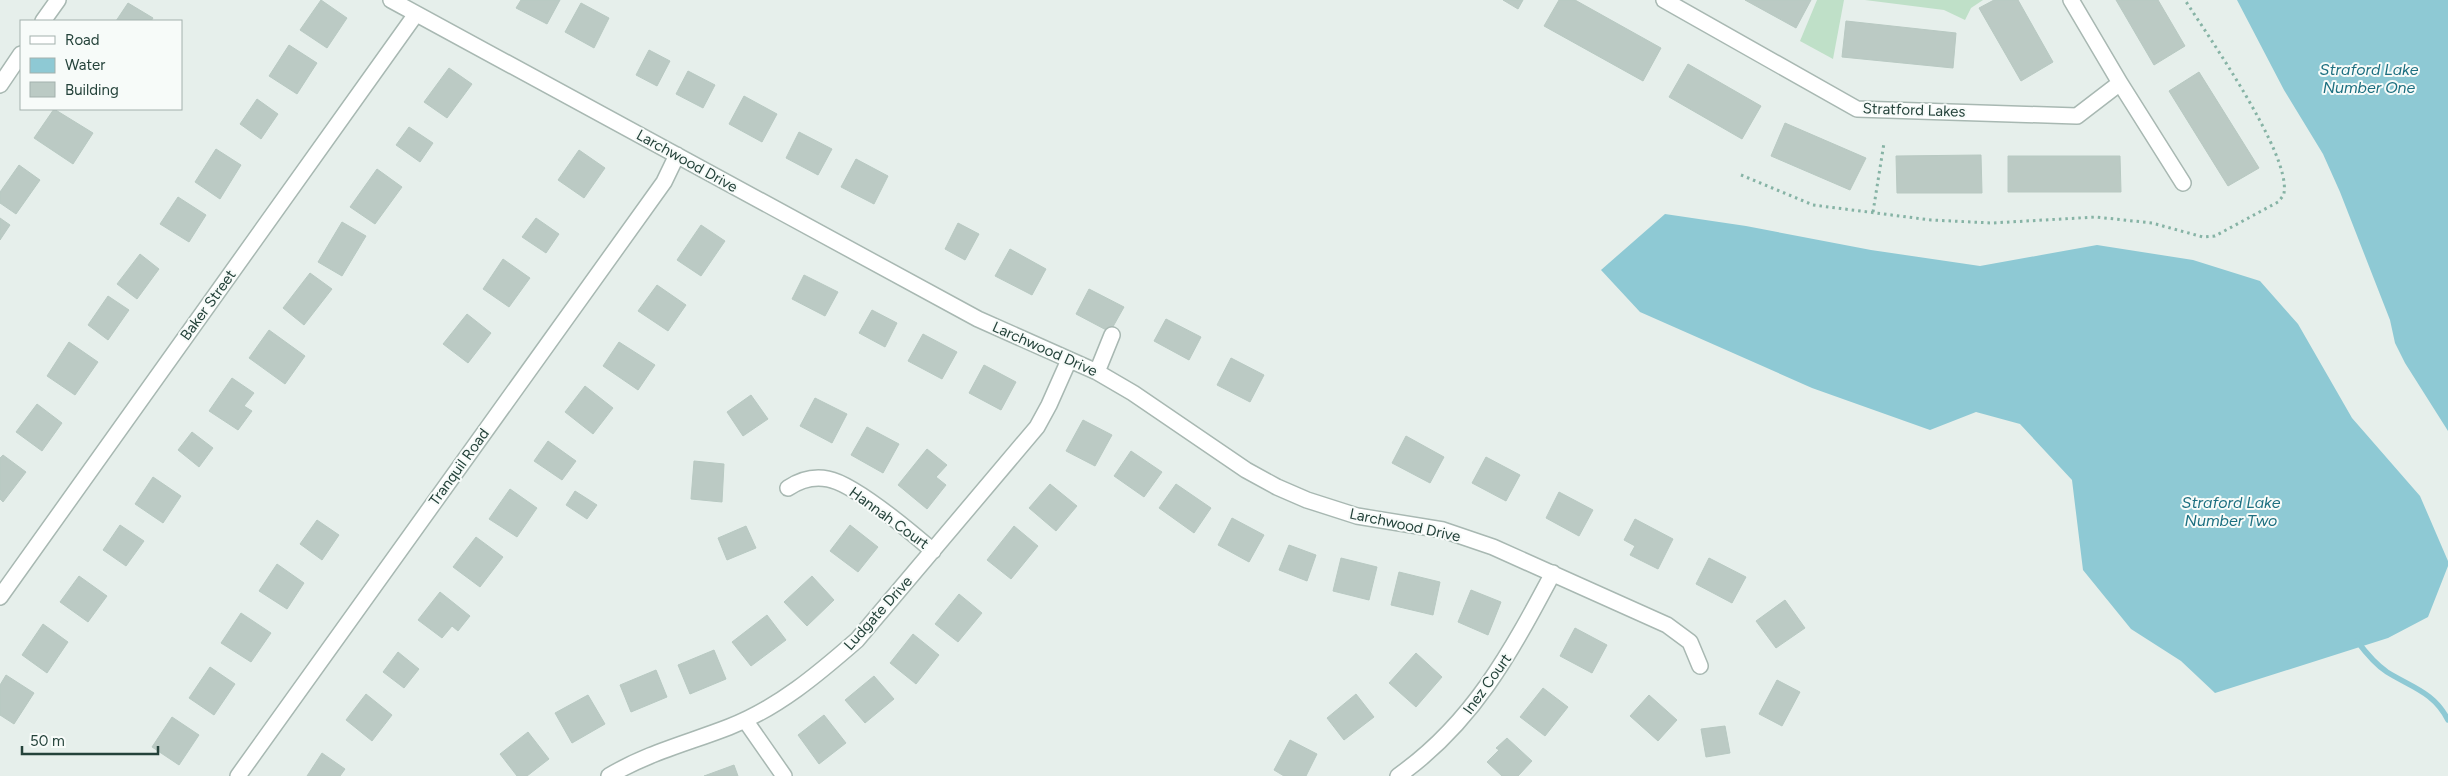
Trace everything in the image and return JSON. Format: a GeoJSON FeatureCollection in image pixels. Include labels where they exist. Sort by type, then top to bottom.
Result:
{"type":"FeatureCollection","features":[{"type":"Feature","properties":{"kind":"street"},"geometry":{"type":"LineString","coordinates":[[44,20],[58,0]]}},
{"type":"Feature","properties":{"kind":"street","name":"Larchwood Drive"},"geometry":{"type":"LineString","coordinates":[[391,0],[978,319],[1097,372],[1133,393],[1246,470],[1307,500],[1356,516],[1443,530],[1493,547],[1666,625],[1690,642],[1700,666]]}},
{"type":"Feature","properties":{"kind":"street","name":"Stratford Lakes"},"geometry":{"type":"LineString","coordinates":[[1664,0],[1857,109],[2077,116],[2120,83]]}},
{"type":"Feature","properties":{"kind":"street"},"geometry":{"type":"LineString","coordinates":[[2072,0],[2120,83],[2183,183]]}},
{"type":"Feature","properties":{"kind":"street","name":"Baker Street"},"geometry":{"type":"LineString","coordinates":[[0,597],[416,14]]}},
{"type":"Feature","properties":{"kind":"street"},"geometry":{"type":"LineString","coordinates":[[0,85],[20,55]]}},
{"type":"Feature","properties":{"kind":"street","name":"Tranquil Road"},"geometry":{"type":"LineString","coordinates":[[238,776],[664,182],[677,155]]}},
{"type":"Feature","properties":{"kind":"street"},"geometry":{"type":"LineString","coordinates":[[1097,372],[1112,335]]}},
{"type":"Feature","properties":{"kind":"street","name":"Ludgate Drive"},"geometry":{"type":"LineString","coordinates":[[609,776],[652,753],[745,720],[787,696],[823,670],[857,640],[1037,427],[1050,405],[1069,360]]}},
{"type":"Feature","properties":{"kind":"street","name":"Hannah Court"},"geometry":{"type":"LineString","coordinates":[[788,488],[798,482],[813,478],[830,479],[879,508],[933,551]]}},
{"type":"Feature","properties":{"kind":"street","name":"Inez Court"},"geometry":{"type":"LineString","coordinates":[[1398,776],[1463,718],[1494,679],[1553,573]]}},
{"type":"Feature","properties":{"kind":"street"},"geometry":{"type":"LineString","coordinates":[[745,720],[784,776]]}},
{"type":"Feature","properties":{"kind":"path"},"geometry":{"type":"LineString","coordinates":[[1741,175],[1813,205],[1931,220],[1992,223],[2096,217],[2152,223],[2203,237],[2215,236],[2278,202],[2284,193],[2283,175],[2274,149],[2260,121],[2185,0]]}},
{"type":"Feature","properties":{"kind":"path"},"geometry":{"type":"LineString","coordinates":[[1873,212],[1884,143]]}},
{"type":"Feature","properties":{"kind":"green space"},"geometry":{"type":"Polygon","coordinates":[[[1817,0],[1844,0],[1833,59],[1800,41],[1817,0]]]}},
{"type":"Feature","properties":{"kind":"green space"},"geometry":{"type":"Polygon","coordinates":[[[1865,0],[1983,0],[1971,8],[1965,20],[1944,10],[1865,0]]]}},
{"type":"Feature","properties":{"kind":"water","name":"Straford Lake Number One"},"geometry":{"type":"Polygon","coordinates":[[[2237,0],[2448,0],[2448,431],[2405,363],[2395,343],[2390,320],[2340,192],[2323,154],[2284,90],[2237,0]]]}},
{"type":"Feature","properties":{"kind":"water","name":"Straford Lake Number Two"},"geometry":{"type":"Polygon","coordinates":[[[1665,214],[1746,226],[1871,250],[1980,266],[2097,245],[2193,260],[2260,281],[2298,324],[2352,418],[2420,496],[2448,561],[2448,566],[2428,617],[2388,638],[2215,693],[2181,661],[2131,629],[2083,570],[2072,480],[2020,424],[1976,412],[1930,430],[1812,388],[1640,312],[1601,270],[1665,214]]]}},
{"type":"Feature","properties":{"kind":"building"},"geometry":{"type":"Polygon","coordinates":[[[321,0],[347,18],[327,48],[300,30],[321,0]]]}},
{"type":"Feature","properties":{"kind":"building"},"geometry":{"type":"Polygon","coordinates":[[[521,0],[560,0],[547,24],[516,8],[521,0]]]}},
{"type":"Feature","properties":{"kind":"building"},"geometry":{"type":"Polygon","coordinates":[[[1503,0],[1523,0],[1518,9],[1503,0]]]}},
{"type":"Feature","properties":{"kind":"building"},"geometry":{"type":"Polygon","coordinates":[[[1559,0],[1575,0],[1661,48],[1643,81],[1544,26],[1559,0]]]}},
{"type":"Feature","properties":{"kind":"building"},"geometry":{"type":"Polygon","coordinates":[[[1745,0],[1811,0],[1796,28],[1745,0]]]}},
{"type":"Feature","properties":{"kind":"building"},"geometry":{"type":"Polygon","coordinates":[[[1994,0],[2018,0],[2053,62],[2021,81],[1979,8],[1994,0]]]}},
{"type":"Feature","properties":{"kind":"building"},"geometry":{"type":"Polygon","coordinates":[[[2116,0],[2158,0],[2185,46],[2154,65],[2116,0]]]}},
{"type":"Feature","properties":{"kind":"building"},"geometry":{"type":"Polygon","coordinates":[[[128,3],[153,18],[152,20],[117,20],[128,3]]]}},
{"type":"Feature","properties":{"kind":"building"},"geometry":{"type":"Polygon","coordinates":[[[581,3],[609,18],[594,48],[565,32],[581,3]]]}},
{"type":"Feature","properties":{"kind":"building"},"geometry":{"type":"Polygon","coordinates":[[[1846,21],[1956,33],[1953,68],[1842,57],[1846,21]]]}},
{"type":"Feature","properties":{"kind":"building"},"geometry":{"type":"Polygon","coordinates":[[[289,45],[317,63],[297,94],[269,76],[289,45]]]}},
{"type":"Feature","properties":{"kind":"building"},"geometry":{"type":"Polygon","coordinates":[[[649,50],[670,61],[657,86],[636,75],[649,50]]]}},
{"type":"Feature","properties":{"kind":"building"},"geometry":{"type":"Polygon","coordinates":[[[1688,64],[1761,106],[1742,139],[1669,97],[1688,64]]]}},
{"type":"Feature","properties":{"kind":"building"},"geometry":{"type":"Polygon","coordinates":[[[449,68],[472,84],[447,118],[424,102],[449,68]]]}},
{"type":"Feature","properties":{"kind":"building"},"geometry":{"type":"Polygon","coordinates":[[[688,71],[715,85],[703,108],[676,94],[688,71]]]}},
{"type":"Feature","properties":{"kind":"building"},"geometry":{"type":"Polygon","coordinates":[[[2199,72],[2259,168],[2228,186],[2169,91],[2199,72]]]}},
{"type":"Feature","properties":{"kind":"building"},"geometry":{"type":"Polygon","coordinates":[[[744,96],[777,114],[762,142],[729,124],[744,96]]]}},
{"type":"Feature","properties":{"kind":"building"},"geometry":{"type":"Polygon","coordinates":[[[257,99],[278,114],[261,139],[240,124],[257,99]]]}},
{"type":"Feature","properties":{"kind":"building"},"geometry":{"type":"Polygon","coordinates":[[[53,110],[93,133],[73,164],[34,138],[53,110]]]}},
{"type":"Feature","properties":{"kind":"building"},"geometry":{"type":"Polygon","coordinates":[[[1785,123],[1866,158],[1850,190],[1771,156],[1785,123]]]}},
{"type":"Feature","properties":{"kind":"building"},"geometry":{"type":"Polygon","coordinates":[[[409,127],[433,143],[420,162],[396,145],[409,127]]]}},
{"type":"Feature","properties":{"kind":"building"},"geometry":{"type":"Polygon","coordinates":[[[799,132],[832,149],[818,175],[786,158],[799,132]]]}},
{"type":"Feature","properties":{"kind":"building"},"geometry":{"type":"Polygon","coordinates":[[[216,149],[241,165],[220,199],[195,182],[216,149]]]}},
{"type":"Feature","properties":{"kind":"building"},"geometry":{"type":"Polygon","coordinates":[[[579,150],[605,168],[584,198],[558,180],[579,150]]]}},
{"type":"Feature","properties":{"kind":"building"},"geometry":{"type":"Polygon","coordinates":[[[1981,155],[1982,193],[1897,193],[1896,156],[1981,155]]]}},
{"type":"Feature","properties":{"kind":"building"},"geometry":{"type":"Polygon","coordinates":[[[2008,156],[2120,156],[2121,192],[2008,192],[2008,156]]]}},
{"type":"Feature","properties":{"kind":"building"},"geometry":{"type":"Polygon","coordinates":[[[856,159],[888,176],[874,204],[841,187],[856,159]]]}},
{"type":"Feature","properties":{"kind":"building"},"geometry":{"type":"Polygon","coordinates":[[[19,165],[40,180],[16,214],[0,203],[0,192],[19,165]]]}},
{"type":"Feature","properties":{"kind":"building"},"geometry":{"type":"Polygon","coordinates":[[[377,169],[402,187],[375,224],[350,207],[377,169]]]}},
{"type":"Feature","properties":{"kind":"building"},"geometry":{"type":"Polygon","coordinates":[[[178,197],[206,215],[189,242],[160,224],[178,197]]]}},
{"type":"Feature","properties":{"kind":"building"},"geometry":{"type":"Polygon","coordinates":[[[0,218],[10,225],[0,240],[0,218]]]}},
{"type":"Feature","properties":{"kind":"building"},"geometry":{"type":"Polygon","coordinates":[[[536,218],[559,234],[546,253],[522,237],[536,218]]]}},
{"type":"Feature","properties":{"kind":"building"},"geometry":{"type":"Polygon","coordinates":[[[342,222],[366,236],[342,276],[318,262],[342,222]]]}},
{"type":"Feature","properties":{"kind":"building"},"geometry":{"type":"Polygon","coordinates":[[[958,223],[979,234],[965,260],[945,249],[958,223]]]}},
{"type":"Feature","properties":{"kind":"building"},"geometry":{"type":"Polygon","coordinates":[[[701,225],[725,241],[701,276],[677,260],[701,225]]]}},
{"type":"Feature","properties":{"kind":"building"},"geometry":{"type":"Polygon","coordinates":[[[1010,249],[1046,269],[1032,295],[995,276],[1010,249]]]}},
{"type":"Feature","properties":{"kind":"building"},"geometry":{"type":"Polygon","coordinates":[[[140,254],[159,269],[137,299],[117,284],[140,254]]]}},
{"type":"Feature","properties":{"kind":"building"},"geometry":{"type":"Polygon","coordinates":[[[503,259],[530,278],[509,307],[483,289],[503,259]]]}},
{"type":"Feature","properties":{"kind":"building"},"geometry":{"type":"Polygon","coordinates":[[[310,273],[332,289],[304,325],[283,308],[310,273]]]}},
{"type":"Feature","properties":{"kind":"building"},"geometry":{"type":"Polygon","coordinates":[[[804,275],[838,292],[825,316],[792,299],[804,275]]]}},
{"type":"Feature","properties":{"kind":"building"},"geometry":{"type":"Polygon","coordinates":[[[657,285],[686,305],[668,331],[638,311],[657,285]]]}},
{"type":"Feature","properties":{"kind":"building"},"geometry":{"type":"Polygon","coordinates":[[[1089,289],[1124,307],[1110,332],[1076,314],[1089,289]]]}},
{"type":"Feature","properties":{"kind":"building"},"geometry":{"type":"Polygon","coordinates":[[[108,296],[129,310],[108,340],[88,325],[108,296]]]}},
{"type":"Feature","properties":{"kind":"building"},"geometry":{"type":"Polygon","coordinates":[[[872,310],[897,323],[885,347],[859,333],[872,310]]]}},
{"type":"Feature","properties":{"kind":"building"},"geometry":{"type":"Polygon","coordinates":[[[467,314],[491,333],[468,363],[443,344],[467,314]]]}},
{"type":"Feature","properties":{"kind":"building"},"geometry":{"type":"Polygon","coordinates":[[[1166,319],[1201,337],[1189,360],[1154,341],[1166,319]]]}},
{"type":"Feature","properties":{"kind":"building"},"geometry":{"type":"Polygon","coordinates":[[[269,330],[305,356],[285,384],[249,358],[269,330]]]}},
{"type":"Feature","properties":{"kind":"building"},"geometry":{"type":"Polygon","coordinates":[[[923,334],[957,352],[942,379],[908,361],[923,334]]]}},
{"type":"Feature","properties":{"kind":"building"},"geometry":{"type":"Polygon","coordinates":[[[69,342],[98,362],[75,395],[47,376],[69,342]]]}},
{"type":"Feature","properties":{"kind":"building"},"geometry":{"type":"Polygon","coordinates":[[[619,342],[655,365],[638,390],[603,366],[619,342]]]}},
{"type":"Feature","properties":{"kind":"building"},"geometry":{"type":"Polygon","coordinates":[[[1231,358],[1264,375],[1250,402],[1217,385],[1231,358]]]}},
{"type":"Feature","properties":{"kind":"building"},"geometry":{"type":"Polygon","coordinates":[[[984,365],[1016,382],[1001,410],[969,393],[984,365]]]}},
{"type":"Feature","properties":{"kind":"building"},"geometry":{"type":"Polygon","coordinates":[[[232,378],[254,393],[244,406],[252,411],[238,430],[209,411],[232,378]]]}},
{"type":"Feature","properties":{"kind":"building"},"geometry":{"type":"Polygon","coordinates":[[[585,386],[613,408],[593,434],[565,412],[585,386]]]}},
{"type":"Feature","properties":{"kind":"building"},"geometry":{"type":"Polygon","coordinates":[[[751,395],[768,419],[743,436],[727,412],[751,395]]]}},
{"type":"Feature","properties":{"kind":"building"},"geometry":{"type":"Polygon","coordinates":[[[815,398],[847,414],[832,443],[800,426],[815,398]]]}},
{"type":"Feature","properties":{"kind":"building"},"geometry":{"type":"Polygon","coordinates":[[[37,404],[62,423],[42,451],[16,432],[37,404]]]}},
{"type":"Feature","properties":{"kind":"building"},"geometry":{"type":"Polygon","coordinates":[[[1083,420],[1112,435],[1095,466],[1066,451],[1083,420]]]}},
{"type":"Feature","properties":{"kind":"building"},"geometry":{"type":"Polygon","coordinates":[[[867,427],[899,444],[883,473],[851,455],[867,427]]]}},
{"type":"Feature","properties":{"kind":"building"},"geometry":{"type":"Polygon","coordinates":[[[192,432],[213,448],[199,467],[178,450],[192,432]]]}},
{"type":"Feature","properties":{"kind":"building"},"geometry":{"type":"Polygon","coordinates":[[[1406,436],[1444,457],[1430,483],[1392,463],[1406,436]]]}},
{"type":"Feature","properties":{"kind":"building"},"geometry":{"type":"Polygon","coordinates":[[[548,441],[576,461],[562,480],[534,461],[548,441]]]}},
{"type":"Feature","properties":{"kind":"building"},"geometry":{"type":"Polygon","coordinates":[[[927,449],[947,465],[936,477],[946,485],[927,509],[898,485],[927,449]]]}},
{"type":"Feature","properties":{"kind":"building"},"geometry":{"type":"Polygon","coordinates":[[[1131,451],[1162,472],[1144,497],[1114,476],[1131,451]]]}},
{"type":"Feature","properties":{"kind":"building"},"geometry":{"type":"Polygon","coordinates":[[[3,455],[26,472],[3,502],[0,499],[0,458],[3,455]]]}},
{"type":"Feature","properties":{"kind":"building"},"geometry":{"type":"Polygon","coordinates":[[[1486,457],[1520,475],[1506,501],[1472,483],[1486,457]]]}},
{"type":"Feature","properties":{"kind":"building"},"geometry":{"type":"Polygon","coordinates":[[[694,461],[724,464],[722,502],[691,499],[694,461]]]}},
{"type":"Feature","properties":{"kind":"building"},"geometry":{"type":"Polygon","coordinates":[[[153,477],[181,496],[163,523],[135,504],[153,477]]]}},
{"type":"Feature","properties":{"kind":"building"},"geometry":{"type":"Polygon","coordinates":[[[1050,484],[1077,506],[1056,531],[1029,508],[1050,484]]]}},
{"type":"Feature","properties":{"kind":"building"},"geometry":{"type":"Polygon","coordinates":[[[1176,484],[1211,508],[1194,533],[1159,508],[1176,484]]]}},
{"type":"Feature","properties":{"kind":"building"},"geometry":{"type":"Polygon","coordinates":[[[510,489],[537,508],[517,537],[489,519],[510,489]]]}},
{"type":"Feature","properties":{"kind":"building"},"geometry":{"type":"Polygon","coordinates":[[[575,491],[597,505],[587,519],[566,505],[575,491]]]}},
{"type":"Feature","properties":{"kind":"building"},"geometry":{"type":"Polygon","coordinates":[[[1559,492],[1593,510],[1579,536],[1546,518],[1559,492]]]}},
{"type":"Feature","properties":{"kind":"building"},"geometry":{"type":"Polygon","coordinates":[[[1232,518],[1264,535],[1249,562],[1218,545],[1232,518]]]}},
{"type":"Feature","properties":{"kind":"building"},"geometry":{"type":"Polygon","coordinates":[[[1635,519],[1673,539],[1658,569],[1630,555],[1635,546],[1624,540],[1635,519]]]}},
{"type":"Feature","properties":{"kind":"building"},"geometry":{"type":"Polygon","coordinates":[[[317,520],[339,535],[322,560],[300,544],[317,520]]]}},
{"type":"Feature","properties":{"kind":"building"},"geometry":{"type":"Polygon","coordinates":[[[120,525],[144,541],[126,566],[103,550],[120,525]]]}},
{"type":"Feature","properties":{"kind":"building"},"geometry":{"type":"Polygon","coordinates":[[[850,525],[878,547],[858,572],[830,551],[850,525]]]}},
{"type":"Feature","properties":{"kind":"building"},"geometry":{"type":"Polygon","coordinates":[[[746,526],[756,548],[727,560],[718,538],[746,526]]]}},
{"type":"Feature","properties":{"kind":"building"},"geometry":{"type":"Polygon","coordinates":[[[1014,526],[1038,546],[1011,579],[987,560],[1014,526]]]}},
{"type":"Feature","properties":{"kind":"building"},"geometry":{"type":"Polygon","coordinates":[[[476,537],[503,557],[480,587],[453,567],[476,537]]]}},
{"type":"Feature","properties":{"kind":"building"},"geometry":{"type":"Polygon","coordinates":[[[1289,545],[1316,555],[1307,581],[1279,570],[1289,545]]]}},
{"type":"Feature","properties":{"kind":"building"},"geometry":{"type":"Polygon","coordinates":[[[1341,558],[1377,567],[1369,600],[1333,591],[1341,558]]]}},
{"type":"Feature","properties":{"kind":"building"},"geometry":{"type":"Polygon","coordinates":[[[1709,558],[1746,577],[1732,603],[1696,584],[1709,558]]]}},
{"type":"Feature","properties":{"kind":"building"},"geometry":{"type":"Polygon","coordinates":[[[277,564],[304,583],[287,609],[259,591],[277,564]]]}},
{"type":"Feature","properties":{"kind":"building"},"geometry":{"type":"Polygon","coordinates":[[[1399,572],[1440,582],[1433,615],[1391,605],[1399,572]]]}},
{"type":"Feature","properties":{"kind":"building"},"geometry":{"type":"Polygon","coordinates":[[[79,576],[107,596],[88,622],[60,602],[79,576]]]}},
{"type":"Feature","properties":{"kind":"building"},"geometry":{"type":"Polygon","coordinates":[[[812,576],[834,600],[807,626],[784,602],[812,576]]]}},
{"type":"Feature","properties":{"kind":"building"},"geometry":{"type":"Polygon","coordinates":[[[1471,590],[1501,602],[1488,635],[1458,622],[1471,590]]]}},
{"type":"Feature","properties":{"kind":"building"},"geometry":{"type":"Polygon","coordinates":[[[440,592],[470,616],[458,631],[452,626],[442,638],[418,620],[440,592]]]}},
{"type":"Feature","properties":{"kind":"building"},"geometry":{"type":"Polygon","coordinates":[[[959,594],[982,613],[958,642],[935,624],[959,594]]]}},
{"type":"Feature","properties":{"kind":"building"},"geometry":{"type":"Polygon","coordinates":[[[1785,600],[1805,628],[1776,648],[1756,621],[1785,600]]]}},
{"type":"Feature","properties":{"kind":"building"},"geometry":{"type":"Polygon","coordinates":[[[241,613],[271,633],[251,662],[221,643],[241,613]]]}},
{"type":"Feature","properties":{"kind":"building"},"geometry":{"type":"Polygon","coordinates":[[[767,615],[786,640],[751,666],[732,642],[767,615]]]}},
{"type":"Feature","properties":{"kind":"building"},"geometry":{"type":"Polygon","coordinates":[[[43,624],[68,642],[47,673],[22,655],[43,624]]]}},
{"type":"Feature","properties":{"kind":"building"},"geometry":{"type":"Polygon","coordinates":[[[1575,628],[1607,645],[1592,673],[1560,656],[1575,628]]]}},
{"type":"Feature","properties":{"kind":"building"},"geometry":{"type":"Polygon","coordinates":[[[913,634],[939,655],[916,684],[890,663],[913,634]]]}},
{"type":"Feature","properties":{"kind":"building"},"geometry":{"type":"Polygon","coordinates":[[[714,650],[726,679],[690,694],[678,665],[714,650]]]}},
{"type":"Feature","properties":{"kind":"building"},"geometry":{"type":"Polygon","coordinates":[[[398,652],[419,669],[404,688],[383,672],[398,652]]]}},
{"type":"Feature","properties":{"kind":"building"},"geometry":{"type":"Polygon","coordinates":[[[1416,653],[1442,677],[1416,707],[1389,683],[1416,653]]]}},
{"type":"Feature","properties":{"kind":"building"},"geometry":{"type":"Polygon","coordinates":[[[210,667],[235,684],[214,715],[189,698],[210,667]]]}},
{"type":"Feature","properties":{"kind":"building"},"geometry":{"type":"Polygon","coordinates":[[[656,670],[667,697],[631,712],[620,685],[656,670]]]}},
{"type":"Feature","properties":{"kind":"building"},"geometry":{"type":"Polygon","coordinates":[[[6,675],[34,693],[14,724],[0,715],[0,685],[6,675]]]}},
{"type":"Feature","properties":{"kind":"building"},"geometry":{"type":"Polygon","coordinates":[[[874,676],[894,699],[865,723],[845,700],[874,676]]]}},
{"type":"Feature","properties":{"kind":"building"},"geometry":{"type":"Polygon","coordinates":[[[1777,680],[1800,692],[1782,726],[1759,714],[1777,680]]]}},
{"type":"Feature","properties":{"kind":"building"},"geometry":{"type":"Polygon","coordinates":[[[1543,688],[1568,707],[1545,736],[1520,717],[1543,688]]]}},
{"type":"Feature","properties":{"kind":"building"},"geometry":{"type":"Polygon","coordinates":[[[366,694],[392,715],[372,741],[346,720],[366,694]]]}},
{"type":"Feature","properties":{"kind":"building"},"geometry":{"type":"Polygon","coordinates":[[[1356,694],[1374,717],[1344,740],[1327,718],[1356,694]]]}},
{"type":"Feature","properties":{"kind":"building"},"geometry":{"type":"Polygon","coordinates":[[[588,695],[605,724],[572,743],[555,713],[588,695]]]}},
{"type":"Feature","properties":{"kind":"building"},"geometry":{"type":"Polygon","coordinates":[[[1649,695],[1677,720],[1658,741],[1630,716],[1649,695]]]}},
{"type":"Feature","properties":{"kind":"building"},"geometry":{"type":"Polygon","coordinates":[[[824,715],[846,743],[819,764],[798,735],[824,715]]]}},
{"type":"Feature","properties":{"kind":"building"},"geometry":{"type":"Polygon","coordinates":[[[172,717],[199,735],[179,765],[152,747],[172,717]]]}},
{"type":"Feature","properties":{"kind":"building"},"geometry":{"type":"Polygon","coordinates":[[[1725,726],[1730,753],[1706,757],[1701,729],[1725,726]]]}},
{"type":"Feature","properties":{"kind":"building"},"geometry":{"type":"Polygon","coordinates":[[[528,732],[549,759],[527,776],[517,776],[500,754],[528,732]]]}},
{"type":"Feature","properties":{"kind":"building"},"geometry":{"type":"Polygon","coordinates":[[[1507,738],[1532,761],[1518,776],[1502,776],[1487,762],[1499,750],[1496,748],[1507,738]]]}},
{"type":"Feature","properties":{"kind":"building"},"geometry":{"type":"Polygon","coordinates":[[[1290,740],[1317,754],[1306,776],[1284,776],[1274,770],[1290,740]]]}},
{"type":"Feature","properties":{"kind":"building"},"geometry":{"type":"Polygon","coordinates":[[[322,753],[345,769],[340,776],[307,776],[322,753]]]}},
{"type":"Feature","properties":{"kind":"building"},"geometry":{"type":"Polygon","coordinates":[[[734,765],[738,776],[704,776],[734,765]]]}},
{"type":"Feature","properties":{"kind":"waterway"},"geometry":{"type":"LineString","coordinates":[[2357,641],[2383,669],[2429,696],[2448,720]]}}]}
